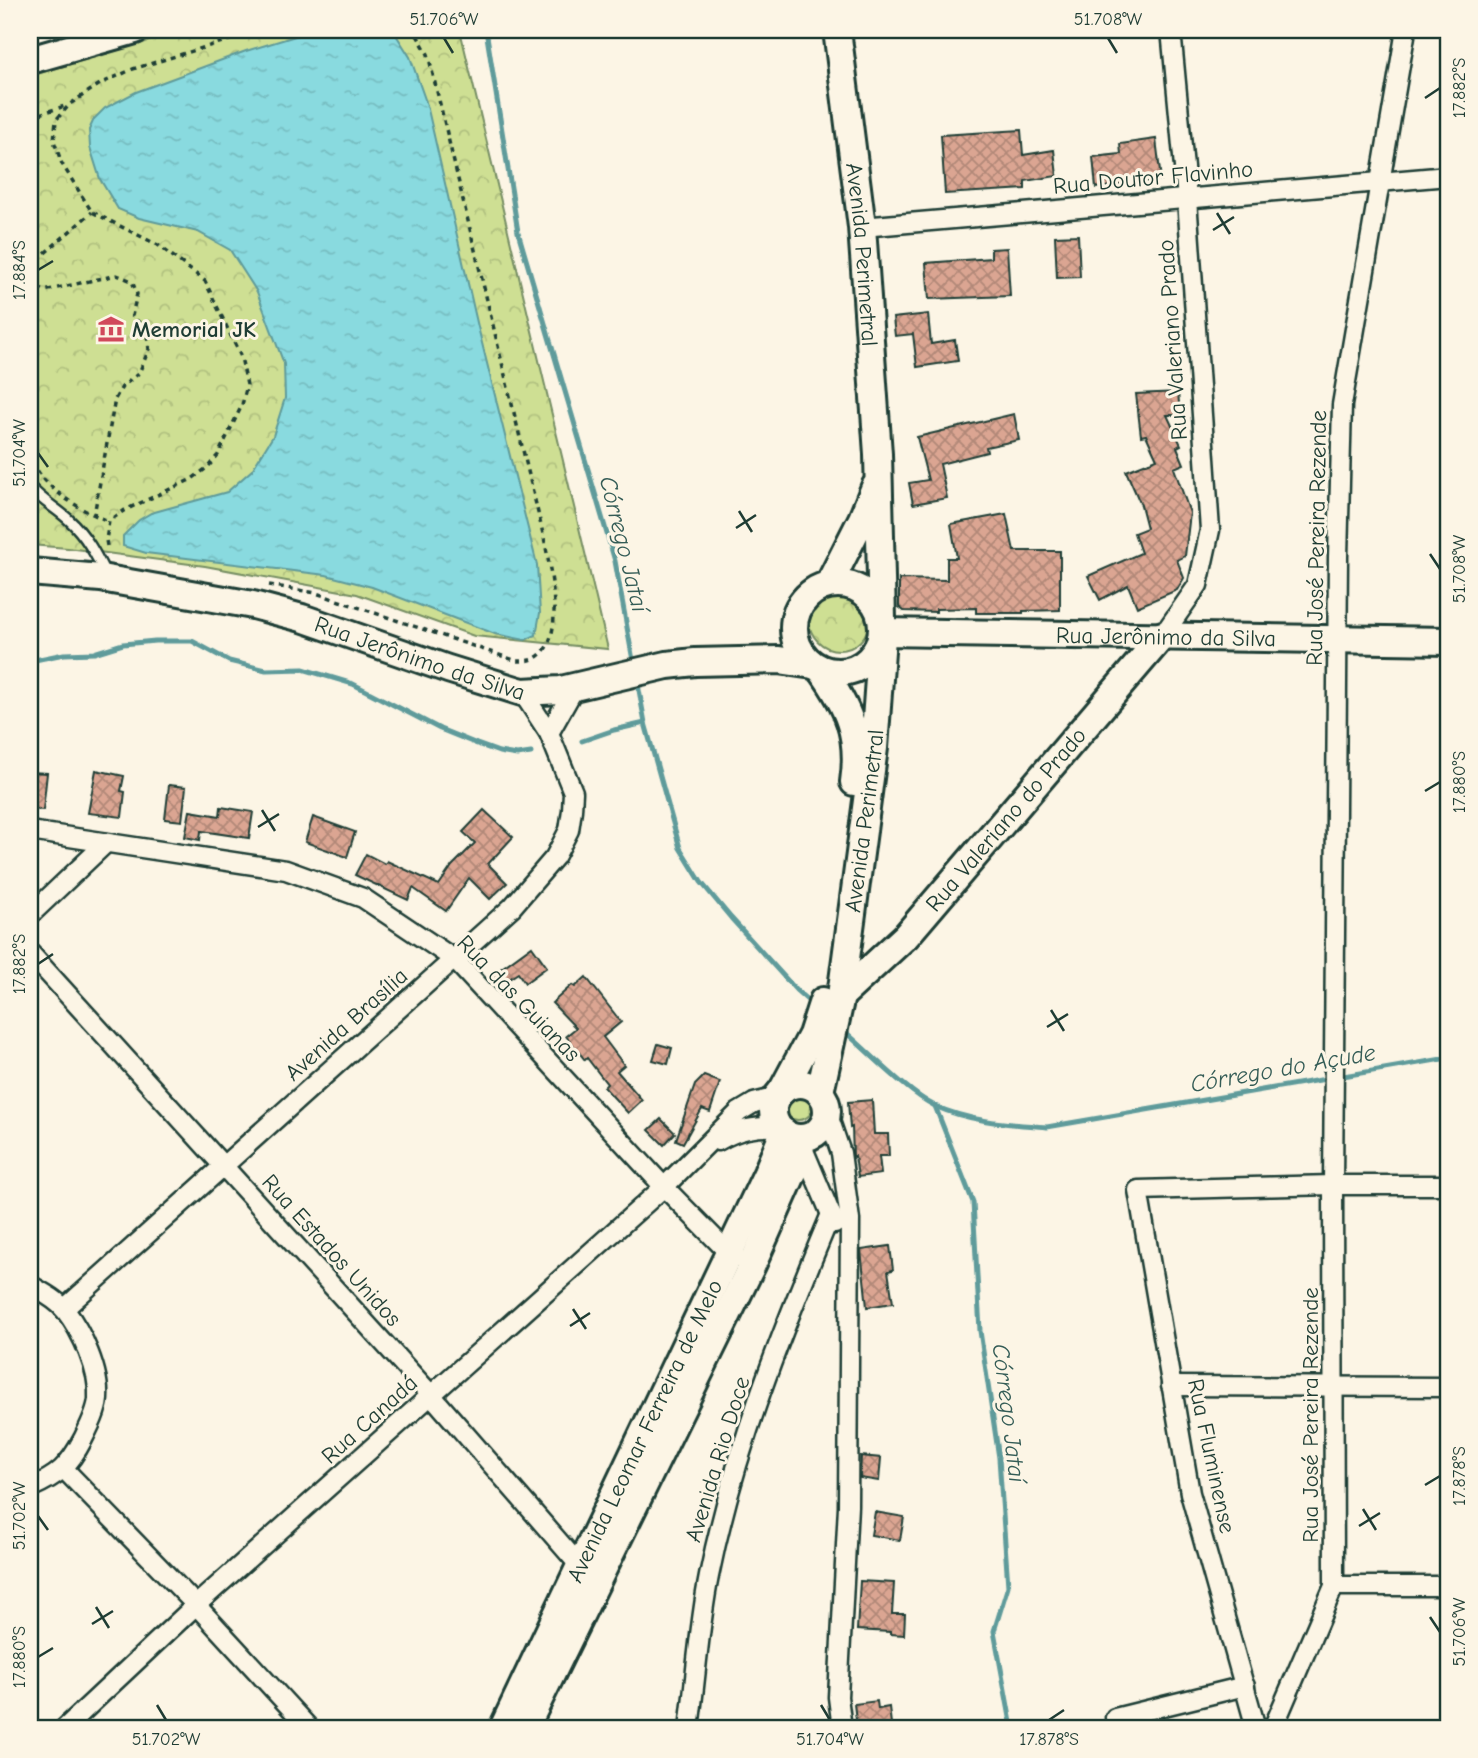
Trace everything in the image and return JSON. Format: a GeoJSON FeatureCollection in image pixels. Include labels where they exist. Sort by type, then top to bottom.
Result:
{"type":"FeatureCollection","features":[{"type":"Feature","properties":{"kind":"street"},"geometry":{"type":"LineString","coordinates":[[30,60],[135,30]]}},
{"type":"Feature","properties":{"kind":"street","name":"Avenida Perimetral"},"geometry":{"type":"LineString","coordinates":[[837,30],[862,227],[878,479],[882,629],[874,748],[847,888]]}},
{"type":"Feature","properties":{"kind":"street","name":"Rua Valeriano Prado"},"geometry":{"type":"LineString","coordinates":[[1163,635],[1198,585],[1210,530],[1187,199],[1171,30]]}},
{"type":"Feature","properties":{"kind":"street","name":"Rua José Pereira Rezende"},"geometry":{"type":"LineString","coordinates":[[1273,1728],[1334,1586],[1334,1090],[1338,557],[1342,405],[1406,30]]}},
{"type":"Feature","properties":{"kind":"street","name":"Rua Doutor Flavinho"},"geometry":{"type":"LineString","coordinates":[[862,227],[1448,176]]}},
{"type":"Feature","properties":{"kind":"street","name":"Avenida Perimetral"},"geometry":{"type":"LineString","coordinates":[[829,584],[862,519],[878,479]]}},
{"type":"Feature","properties":{"kind":"street","name":"Rua Jerônimo da Silva"},"geometry":{"type":"LineString","coordinates":[[30,572],[109,580],[253,605],[302,618],[448,670],[522,692],[575,687],[667,665],[736,659],[779,660],[817,667]]}},
{"type":"Feature","properties":{"kind":"street"},"geometry":{"type":"LineString","coordinates":[[829,584],[857,587],[868,595],[877,606],[882,629],[877,650],[868,661],[857,669],[843,673],[817,667],[803,657],[793,633],[798,607],[806,597],[829,584]]}},
{"type":"Feature","properties":{"kind":"street","name":"Rua Jerônimo da Silva"},"geometry":{"type":"LineString","coordinates":[[882,629],[1448,641]]}},
{"type":"Feature","properties":{"kind":"street","name":"Rua Valeriano do Prado"},"geometry":{"type":"LineString","coordinates":[[835,994],[906,936],[1163,635]]}},
{"type":"Feature","properties":{"kind":"street","name":"Avenida Perimetral"},"geometry":{"type":"LineString","coordinates":[[815,1055],[820,1014],[835,994],[856,770],[856,739],[850,717],[834,688],[817,667]]}},
{"type":"Feature","properties":{"kind":"street"},"geometry":{"type":"LineString","coordinates":[[550,733],[575,687]]}},
{"type":"Feature","properties":{"kind":"street","name":"Avenida Brasília"},"geometry":{"type":"LineString","coordinates":[[64,1309],[512,907],[555,857],[569,830],[573,792],[550,733],[522,692]]}},
{"type":"Feature","properties":{"kind":"street","name":"Rua das Guianas"},"geometry":{"type":"LineString","coordinates":[[30,831],[286,870],[363,898],[454,959],[664,1187],[728,1252],[752,1265]]}},
{"type":"Feature","properties":{"kind":"street"},"geometry":{"type":"LineString","coordinates":[[30,915],[106,843]]}},
{"type":"Feature","properties":{"kind":"street","name":"Rua Estados Unidos"},"geometry":{"type":"LineString","coordinates":[[30,953],[590,1570]]}},
{"type":"Feature","properties":{"kind":"street"},"geometry":{"type":"LineString","coordinates":[[815,1055],[779,1094],[773,1112],[805,1153],[850,1263]]}},
{"type":"Feature","properties":{"kind":"street"},"geometry":{"type":"LineString","coordinates":[[815,1055],[823,1102],[841,1153],[850,1220],[848,1506],[838,1697],[842,1728]]}},
{"type":"Feature","properties":{"kind":"street"},"geometry":{"type":"LineString","coordinates":[[779,1094],[797,1084],[813,1087],[823,1102],[822,1126],[809,1136],[791,1133]]}},
{"type":"Feature","properties":{"kind":"street","name":"Rua Canadá"},"geometry":{"type":"LineString","coordinates":[[65,1728],[196,1605],[664,1187],[739,1112],[779,1094]]}},
{"type":"Feature","properties":{"kind":"street","name":"Rua Canadá"},"geometry":{"type":"LineString","coordinates":[[706,1147],[741,1130],[758,1126],[791,1133]]}},
{"type":"Feature","properties":{"kind":"street","name":"Avenida Leomar Ferreira de Melo"},"geometry":{"type":"LineString","coordinates":[[526,1728],[590,1570],[728,1252],[767,1173],[791,1133]]}},
{"type":"Feature","properties":{"kind":"street","name":"Avenida Leomar Ferreira de Melo"},"geometry":{"type":"LineString","coordinates":[[502,1728],[590,1570],[752,1265],[795,1168],[791,1133]]}},
{"type":"Feature","properties":{"kind":"street"},"geometry":{"type":"LineString","coordinates":[[1334,1185],[1448,1185]]}},
{"type":"Feature","properties":{"kind":"street","name":"Rua Fluminense"},"geometry":{"type":"LineString","coordinates":[[1256,1728],[1191,1493],[1138,1190],[1334,1185]]}},
{"type":"Feature","properties":{"kind":"street","name":"Avenida Rio Doce"},"geometry":{"type":"LineString","coordinates":[[689,1728],[709,1578],[720,1529],[757,1402],[831,1214]]}},
{"type":"Feature","properties":{"kind":"street"},"geometry":{"type":"LineString","coordinates":[[30,1285],[64,1309],[90,1353],[97,1380],[98,1402],[89,1428],[64,1469],[53,1479],[30,1488]]}},
{"type":"Feature","properties":{"kind":"street"},"geometry":{"type":"LineString","coordinates":[[1171,1386],[1448,1387]]}},
{"type":"Feature","properties":{"kind":"street"},"geometry":{"type":"LineString","coordinates":[[64,1469],[196,1605],[309,1728]]}},
{"type":"Feature","properties":{"kind":"street"},"geometry":{"type":"LineString","coordinates":[[1334,1586],[1448,1586]]}},
{"type":"Feature","properties":{"kind":"street"},"geometry":{"type":"LineString","coordinates":[[1115,1718],[1245,1686]]}},
{"type":"Feature","properties":{"kind":"lane"},"geometry":{"type":"LineString","coordinates":[[30,487],[69,520],[90,544],[109,580]]}},
{"type":"Feature","properties":{"kind":"path"},"geometry":{"type":"LineString","coordinates":[[108,549],[106,540],[109,521],[125,510],[192,479],[208,467],[218,455],[242,405],[247,385],[240,357],[205,281],[158,244],[92,212],[62,163],[54,141],[56,120],[70,104],[100,84],[134,69],[262,30]]}},
{"type":"Feature","properties":{"kind":"path"},"geometry":{"type":"LineString","coordinates":[[264,584],[316,593],[517,661],[533,660],[548,648],[552,635],[554,606],[545,542],[428,54],[414,30]]}},
{"type":"Feature","properties":{"kind":"path"},"geometry":{"type":"LineString","coordinates":[[30,117],[70,104]]}},
{"type":"Feature","properties":{"kind":"path"},"geometry":{"type":"LineString","coordinates":[[92,212],[30,268],[35,285],[44,291],[117,275],[131,281],[137,294],[132,316],[146,329],[149,349],[139,373],[122,387],[115,399],[94,515]]}},
{"type":"Feature","properties":{"kind":"path"},"geometry":{"type":"LineString","coordinates":[[30,452],[39,473],[65,498],[109,521]]}},
{"type":"Feature","properties":{"kind":"green space"},"geometry":{"type":"Polygon","coordinates":[[[186,30],[460,30],[608,649],[474,636],[357,594],[205,566],[30,545],[30,76],[186,30]]]}},
{"type":"Feature","properties":{"kind":"green space"},"geometry":{"type":"Polygon","coordinates":[[[833,590],[845,590],[864,603],[869,620],[867,632],[856,645],[845,650],[833,650],[814,637],[809,626],[809,614],[822,595],[833,590]]]}},
{"type":"Feature","properties":{"kind":"green space"},"geometry":{"type":"Polygon","coordinates":[[[798,1088],[809,1093],[814,1104],[809,1115],[798,1120],[787,1115],[782,1104],[787,1093],[798,1088]]]}},
{"type":"Feature","properties":{"kind":"water"},"geometry":{"type":"Polygon","coordinates":[[[315,30],[393,30],[410,57],[427,105],[537,565],[540,613],[536,635],[525,640],[495,634],[372,587],[326,575],[146,553],[123,546],[123,536],[139,520],[151,513],[227,492],[252,470],[273,436],[285,398],[284,364],[257,292],[230,250],[198,232],[139,218],[118,209],[100,179],[90,147],[89,130],[94,119],[105,108],[136,92],[246,51],[315,30]]]}},
{"type":"Feature","properties":{"kind":"building"},"geometry":{"type":"Polygon","coordinates":[[[1021,130],[1023,155],[1054,150],[1057,176],[1025,181],[1025,189],[945,194],[941,135],[1021,130]]]}},
{"type":"Feature","properties":{"kind":"building"},"geometry":{"type":"Polygon","coordinates":[[[1156,139],[1161,180],[1096,188],[1093,157],[1121,154],[1120,144],[1156,139]]]}},
{"type":"Feature","properties":{"kind":"building"},"geometry":{"type":"Polygon","coordinates":[[[1078,235],[1080,277],[1057,278],[1055,236],[1078,235]]]}},
{"type":"Feature","properties":{"kind":"building"},"geometry":{"type":"Polygon","coordinates":[[[1007,248],[1010,296],[929,299],[926,263],[991,258],[991,249],[1007,248]]]}},
{"type":"Feature","properties":{"kind":"building"},"geometry":{"type":"Polygon","coordinates":[[[928,314],[931,344],[955,340],[958,361],[917,367],[913,334],[895,336],[893,318],[928,314]]]}},
{"type":"Feature","properties":{"kind":"building"},"geometry":{"type":"Polygon","coordinates":[[[1178,392],[1180,415],[1167,415],[1181,445],[1177,447],[1184,464],[1174,468],[1190,513],[1185,556],[1177,560],[1184,578],[1177,590],[1137,607],[1128,585],[1100,600],[1088,576],[1141,553],[1134,533],[1147,528],[1141,505],[1126,471],[1157,459],[1146,435],[1141,436],[1136,394],[1178,392]]]}},
{"type":"Feature","properties":{"kind":"building"},"geometry":{"type":"Polygon","coordinates":[[[1014,414],[1019,440],[986,447],[987,452],[940,464],[947,498],[913,504],[909,483],[928,480],[917,437],[1014,414]]]}},
{"type":"Feature","properties":{"kind":"building"},"geometry":{"type":"Polygon","coordinates":[[[1006,514],[1014,551],[1060,551],[1060,610],[976,613],[976,608],[936,609],[936,612],[904,611],[899,607],[899,579],[947,580],[947,558],[957,558],[951,524],[1006,514]]]}},
{"type":"Feature","properties":{"kind":"building"},"geometry":{"type":"Polygon","coordinates":[[[96,770],[124,776],[121,791],[125,792],[122,817],[88,813],[96,770]]]}},
{"type":"Feature","properties":{"kind":"building"},"geometry":{"type":"Polygon","coordinates":[[[30,772],[47,773],[43,810],[30,809],[30,772]]]}},
{"type":"Feature","properties":{"kind":"building"},"geometry":{"type":"Polygon","coordinates":[[[169,785],[186,787],[182,821],[165,819],[169,785]]]}},
{"type":"Feature","properties":{"kind":"building"},"geometry":{"type":"Polygon","coordinates":[[[221,807],[253,812],[249,838],[201,831],[200,840],[185,837],[190,811],[220,816],[221,807]]]}},
{"type":"Feature","properties":{"kind":"building"},"geometry":{"type":"Polygon","coordinates":[[[484,810],[513,837],[488,864],[507,883],[490,899],[469,878],[446,911],[413,888],[408,900],[355,875],[366,854],[439,885],[452,866],[475,843],[463,832],[484,810]]]}},
{"type":"Feature","properties":{"kind":"building"},"geometry":{"type":"Polygon","coordinates":[[[313,817],[355,832],[347,857],[305,842],[313,817]]]}},
{"type":"Feature","properties":{"kind":"building"},"geometry":{"type":"Polygon","coordinates":[[[532,946],[547,967],[525,983],[518,973],[500,985],[492,975],[532,946]]]}},
{"type":"Feature","properties":{"kind":"building"},"geometry":{"type":"Polygon","coordinates":[[[586,977],[621,1022],[603,1037],[624,1065],[617,1071],[642,1100],[628,1113],[604,1087],[607,1084],[587,1058],[585,1060],[566,1036],[576,1028],[552,1003],[572,985],[575,987],[586,977]]]}},
{"type":"Feature","properties":{"kind":"building"},"geometry":{"type":"Polygon","coordinates":[[[658,1044],[672,1048],[668,1064],[653,1060],[658,1044]]]}},
{"type":"Feature","properties":{"kind":"building"},"geometry":{"type":"Polygon","coordinates":[[[704,1076],[720,1082],[710,1112],[702,1109],[683,1143],[676,1140],[695,1085],[704,1076]]]}},
{"type":"Feature","properties":{"kind":"building"},"geometry":{"type":"Polygon","coordinates":[[[872,1100],[874,1134],[888,1134],[889,1156],[879,1156],[881,1174],[858,1177],[855,1156],[853,1157],[848,1102],[872,1100]]]}},
{"type":"Feature","properties":{"kind":"building"},"geometry":{"type":"Polygon","coordinates":[[[661,1119],[675,1133],[664,1145],[649,1130],[661,1119]]]}},
{"type":"Feature","properties":{"kind":"building"},"geometry":{"type":"Polygon","coordinates":[[[890,1246],[893,1270],[888,1271],[893,1303],[867,1307],[861,1250],[890,1246]]]}},
{"type":"Feature","properties":{"kind":"building"},"geometry":{"type":"Polygon","coordinates":[[[861,1456],[881,1458],[879,1481],[860,1478],[861,1456]]]}},
{"type":"Feature","properties":{"kind":"building"},"geometry":{"type":"Polygon","coordinates":[[[875,1512],[904,1517],[900,1540],[871,1535],[875,1512]]]}},
{"type":"Feature","properties":{"kind":"building"},"geometry":{"type":"Polygon","coordinates":[[[860,1581],[894,1583],[892,1614],[905,1614],[904,1635],[857,1630],[860,1581]]]}},
{"type":"Feature","properties":{"kind":"building"},"geometry":{"type":"Polygon","coordinates":[[[877,1701],[878,1709],[889,1707],[891,1724],[884,1728],[857,1728],[854,1704],[877,1701]]]}},
{"type":"Feature","properties":{"kind":"waterway","name":"Córrego Jataí"},"geometry":{"type":"LineString","coordinates":[[486,30],[518,232],[615,561],[634,666]]}},
{"type":"Feature","properties":{"kind":"waterway"},"geometry":{"type":"LineString","coordinates":[[30,661],[64,654],[94,653],[123,644],[192,641],[229,661],[266,670],[303,669],[353,684],[440,729],[477,744],[499,752],[517,755],[531,753]]}},
{"type":"Feature","properties":{"kind":"waterway","name":"Córrego Jataí"},"geometry":{"type":"LineString","coordinates":[[637,679],[645,723],[680,848],[701,882],[731,918],[814,1006]]}},
{"type":"Feature","properties":{"kind":"waterway"},"geometry":{"type":"LineString","coordinates":[[582,741],[645,723]]}},
{"type":"Feature","properties":{"kind":"waterway","name":"Córrego do Açude"},"geometry":{"type":"LineString","coordinates":[[843,1030],[901,1082],[935,1106],[976,1119],[1047,1127],[1448,1058]]}},
{"type":"Feature","properties":{"kind":"waterway","name":"Córrego Jataí"},"geometry":{"type":"LineString","coordinates":[[935,1106],[973,1202],[980,1331],[999,1458],[1008,1586],[994,1631],[1012,1728]]}},
{"type":"Feature","properties":{"kind":"place","name":"Memorial JK"},"geometry":{"type":"Point","coordinates":[111,329]}}]}
